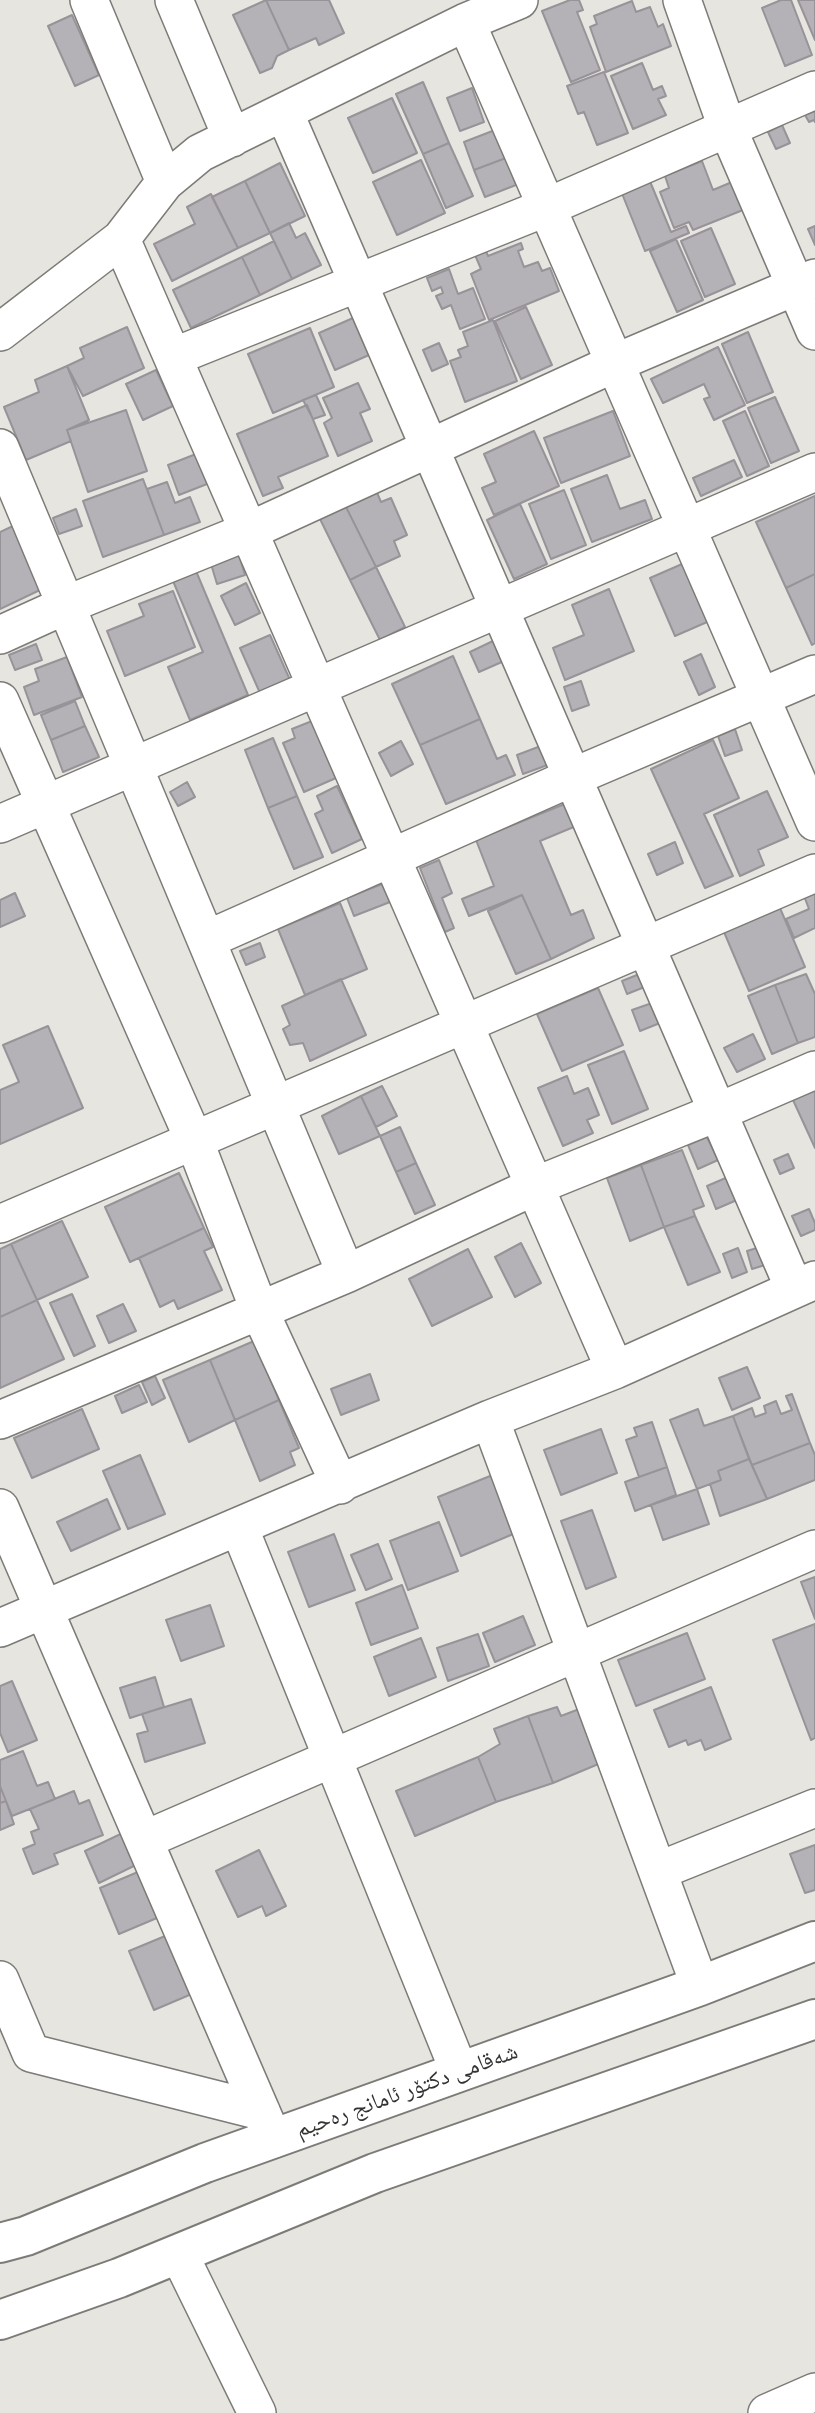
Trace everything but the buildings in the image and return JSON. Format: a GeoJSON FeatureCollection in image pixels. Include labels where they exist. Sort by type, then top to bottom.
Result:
{"type":"FeatureCollection","features":[{"type":"Feature","properties":{"kind":"street"},"geometry":{"type":"LineString","coordinates":[[89,0],[165,182]]}},
{"type":"Feature","properties":{"kind":"street"},"geometry":{"type":"LineString","coordinates":[[174,0],[232,138]]}},
{"type":"Feature","properties":{"kind":"street"},"geometry":{"type":"LineString","coordinates":[[0,332],[121,239],[165,182],[200,153],[466,22],[519,0]]}},
{"type":"Feature","properties":{"kind":"street"},"geometry":{"type":"LineString","coordinates":[[682,0],[727,127],[805,282],[815,331]]}},
{"type":"Feature","properties":{"kind":"street"},"geometry":{"type":"LineString","coordinates":[[466,22],[815,822]]}},
{"type":"Feature","properties":{"kind":"street"},"geometry":{"type":"LineString","coordinates":[[173,358],[547,207],[815,90]]}},
{"type":"Feature","properties":{"kind":"street"},"geometry":{"type":"LineString","coordinates":[[0,1628],[490,1419],[615,1370],[805,1284],[718,1112],[284,112]]}},
{"type":"Feature","properties":{"kind":"street"},"geometry":{"type":"LineString","coordinates":[[121,239],[615,1370]]}},
{"type":"Feature","properties":{"kind":"street"},"geometry":{"type":"LineString","coordinates":[[0,635],[66,605],[249,531],[615,363],[805,282]]}},
{"type":"Feature","properties":{"kind":"street"},"geometry":{"type":"LineString","coordinates":[[0,447],[346,1274]]}},
{"type":"Feature","properties":{"kind":"street"},"geometry":{"type":"LineString","coordinates":[[0,824],[815,472]]}},
{"type":"Feature","properties":{"kind":"street"},"geometry":{"type":"LineString","coordinates":[[206,940],[391,856],[815,674]]}},
{"type":"Feature","properties":{"kind":"street"},"geometry":{"type":"LineString","coordinates":[[0,701],[194,1140],[260,1312],[340,1485]]}},
{"type":"Feature","properties":{"kind":"street"},"geometry":{"type":"LineString","coordinates":[[0,1224],[815,873]]}},
{"type":"Feature","properties":{"kind":"street"},"geometry":{"type":"LineString","coordinates":[[0,1420],[260,1312],[535,1186],[815,1070]]}},
{"type":"Feature","properties":{"kind":"street"},"geometry":{"type":"LineString","coordinates":[[490,1419],[700,1986]]}},
{"type":"Feature","properties":{"kind":"street"},"geometry":{"type":"LineString","coordinates":[[0,1508],[267,2125]]}},
{"type":"Feature","properties":{"kind":"street"},"geometry":{"type":"LineString","coordinates":[[239,1527],[459,2071]]}},
{"type":"Feature","properties":{"kind":"street"},"geometry":{"type":"LineString","coordinates":[[144,1840],[815,1549]]}},
{"type":"Feature","properties":{"kind":"street"},"geometry":{"type":"LineString","coordinates":[[658,1871],[815,1808]]}},
{"type":"Feature","properties":{"kind":"street","name":"شەقامی دکتۆر ئامانج رەحیم"},"geometry":{"type":"LineString","coordinates":[[0,2243],[26,2236],[205,2163],[267,2125],[459,2071],[700,1986],[815,1941]]}},
{"type":"Feature","properties":{"kind":"street"},"geometry":{"type":"LineString","coordinates":[[0,1980],[31,2053],[267,2125]]}},
{"type":"Feature","properties":{"kind":"street"},"geometry":{"type":"LineString","coordinates":[[0,2320],[179,2254],[375,2173],[815,2019]]}},
{"type":"Feature","properties":{"kind":"street"},"geometry":{"type":"LineString","coordinates":[[179,2254],[257,2413]]}},
{"type":"Feature","properties":{"kind":"street"},"geometry":{"type":"LineString","coordinates":[[767,2413],[815,2392]]}}]}
